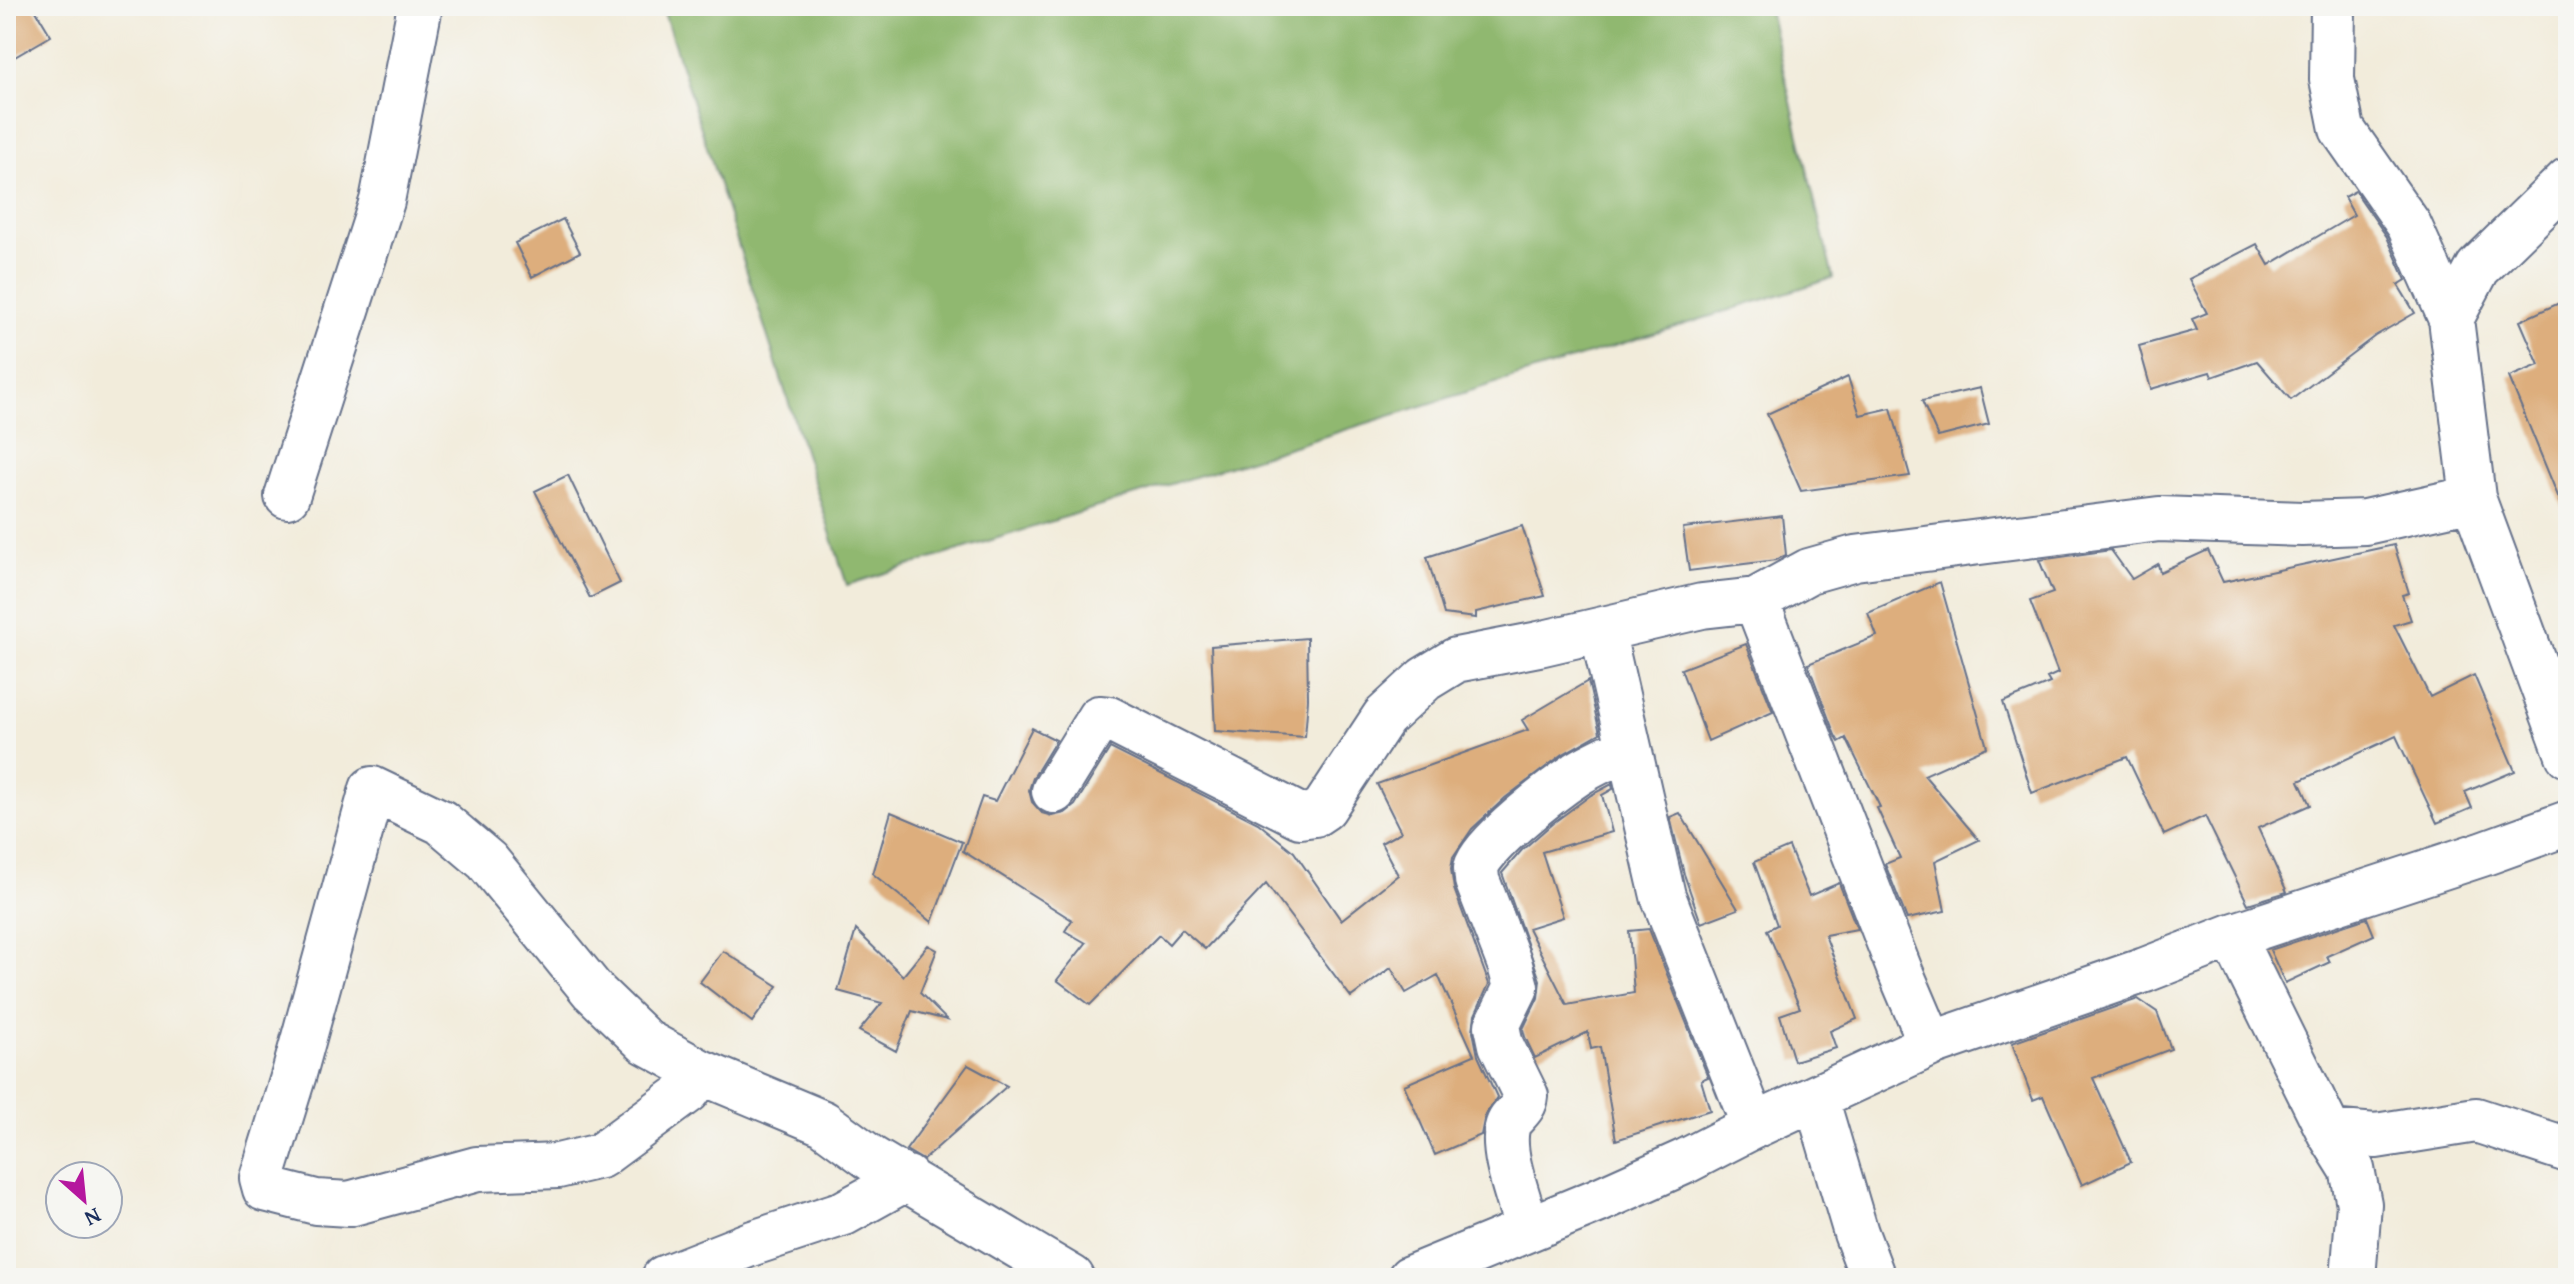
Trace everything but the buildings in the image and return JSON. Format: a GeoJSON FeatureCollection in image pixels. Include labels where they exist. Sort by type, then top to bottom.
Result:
{"type":"FeatureCollection","features":[{"type":"Feature","properties":{"kind":"street"},"geometry":{"type":"LineString","coordinates":[[287,496],[382,201],[420,6]]}},
{"type":"Feature","properties":{"kind":"street"},"geometry":{"type":"LineString","coordinates":[[2333,6],[2332,79],[2342,129],[2409,225],[2451,319],[2473,498],[2568,755]]}},
{"type":"Feature","properties":{"kind":"street"},"geometry":{"type":"LineString","coordinates":[[2451,319],[2478,268],[2568,180]]}},
{"type":"Feature","properties":{"kind":"street"},"geometry":{"type":"LineString","coordinates":[[1054,791],[1099,718],[1109,719],[1300,816],[1315,814],[1324,808],[1384,717],[1425,679],[1456,660],[1702,606],[1756,600],[1809,571],[1855,558],[2159,519],[2302,524],[2365,522],[2473,498]]}},
{"type":"Feature","properties":{"kind":"street"},"geometry":{"type":"LineString","coordinates":[[1756,600],[1931,1044]]}},
{"type":"Feature","properties":{"kind":"street"},"geometry":{"type":"LineString","coordinates":[[1602,630],[1663,896],[1754,1126]]}},
{"type":"Feature","properties":{"kind":"street"},"geometry":{"type":"LineString","coordinates":[[1527,1228],[1507,1156],[1506,1132],[1509,1122],[1525,1103],[1526,1096],[1501,1045],[1497,1026],[1516,987],[1477,880],[1476,869],[1480,860],[1507,830],[1543,799],[1579,772],[1628,748]]}},
{"type":"Feature","properties":{"kind":"street"},"geometry":{"type":"LineString","coordinates":[[701,1072],[688,1091],[600,1156],[558,1166],[477,1169],[349,1204],[316,1202],[265,1189],[262,1178],[294,1074],[372,789],[441,822],[487,861],[593,991],[646,1042],[701,1072],[823,1123],[872,1159],[1072,1278]]}},
{"type":"Feature","properties":{"kind":"street"},"geometry":{"type":"LineString","coordinates":[[1410,1278],[1661,1173],[1931,1044],[2145,970],[2232,936],[2568,823]]}},
{"type":"Feature","properties":{"kind":"street"},"geometry":{"type":"LineString","coordinates":[[2232,936],[2329,1132],[2352,1169],[2359,1204],[2353,1278]]}},
{"type":"Feature","properties":{"kind":"street"},"geometry":{"type":"LineString","coordinates":[[1816,1098],[1856,1233],[1873,1278]]}},
{"type":"Feature","properties":{"kind":"street"},"geometry":{"type":"LineString","coordinates":[[2329,1132],[2376,1136],[2476,1120],[2568,1150]]}},
{"type":"Feature","properties":{"kind":"street"},"geometry":{"type":"LineString","coordinates":[[664,1278],[753,1243],[844,1213],[907,1178]]}},
{"type":"Feature","properties":{"kind":"green space"},"geometry":{"type":"Polygon","coordinates":[[[662,6],[1768,6],[1833,278],[847,585],[662,6]]]}}]}
